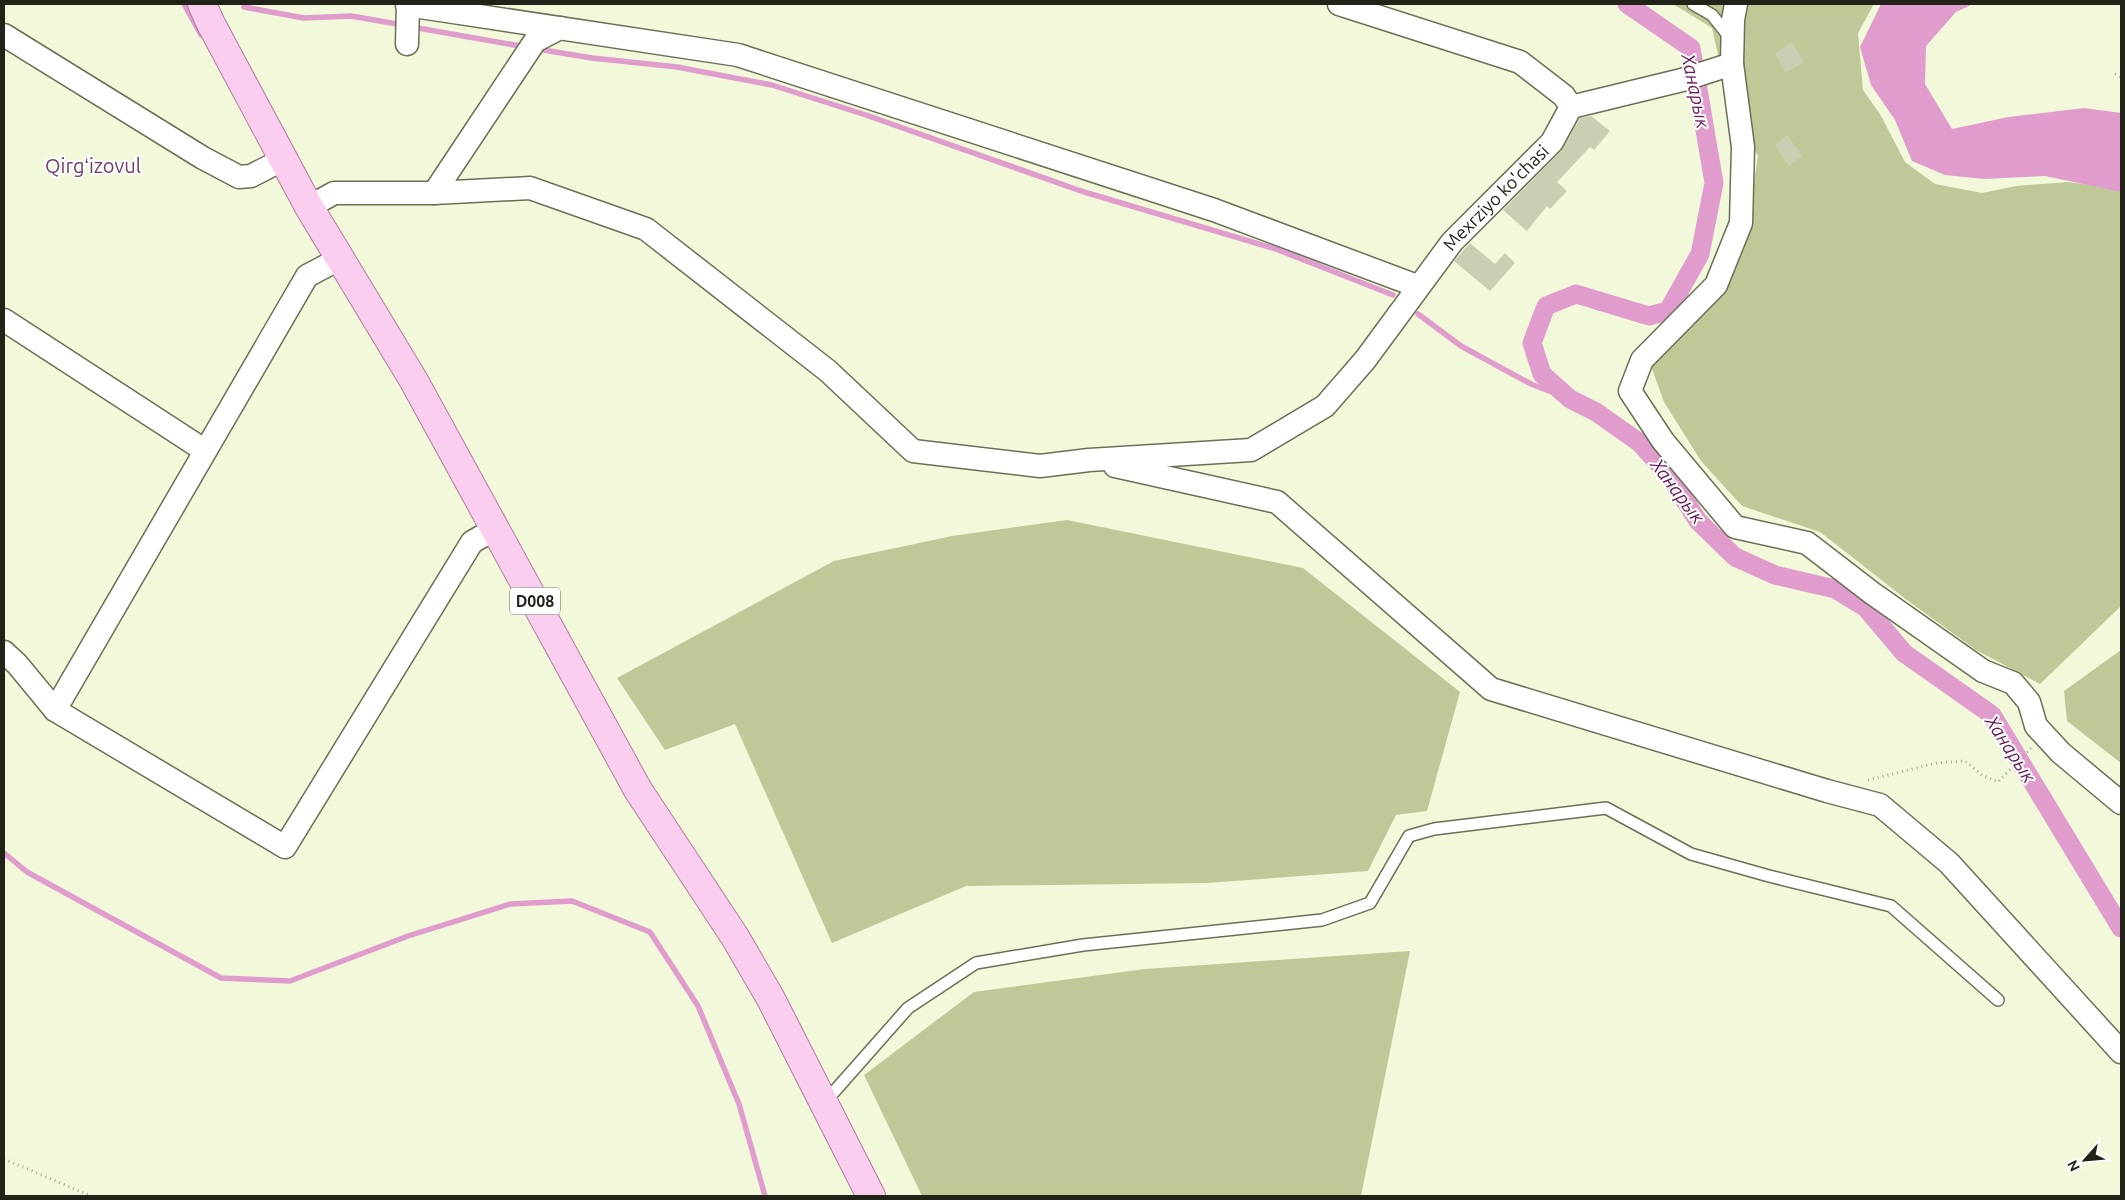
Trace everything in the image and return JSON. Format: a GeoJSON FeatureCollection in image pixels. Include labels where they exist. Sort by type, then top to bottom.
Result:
{"type":"FeatureCollection","features":[{"type":"Feature","properties":{"kind":"main road","name":"D008"},"geometry":{"type":"LineString","coordinates":[[202,4],[282,160],[339,259],[414,380],[638,790],[735,937],[771,999],[871,1196]]}},
{"type":"Feature","properties":{"kind":"street"},"geometry":{"type":"LineString","coordinates":[[1339,4],[1520,62],[1564,96],[1571,107],[1682,80],[1732,64]]}},
{"type":"Feature","properties":{"kind":"street"},"geometry":{"type":"LineString","coordinates":[[1736,4],[1732,41],[1732,64],[1743,147],[1741,223],[1716,285],[1642,360],[1630,391],[1663,441],[1736,527],[1807,543],[1872,593],[1983,671],[2013,683],[2029,702],[2036,726],[2043,734],[2061,753],[2121,803]]}},
{"type":"Feature","properties":{"kind":"street"},"geometry":{"type":"LineString","coordinates":[[407,43],[407,9],[560,28],[738,55],[1214,210],[1418,286]]}},
{"type":"Feature","properties":{"kind":"street"},"geometry":{"type":"LineString","coordinates":[[434,193],[529,50],[560,28]]}},
{"type":"Feature","properties":{"kind":"street"},"geometry":{"type":"LineString","coordinates":[[4,35],[203,158],[239,177],[251,176],[282,160]]}},
{"type":"Feature","properties":{"kind":"street","name":"Mexrziyo ko'chasi"},"geometry":{"type":"LineString","coordinates":[[309,207],[334,193],[434,193],[530,188],[646,229],[828,371],[913,451],[1040,466],[1089,460],[1251,450],[1325,406],[1365,360],[1452,242],[1552,142],[1571,107]]}},
{"type":"Feature","properties":{"kind":"street"},"geometry":{"type":"LineString","coordinates":[[54,710],[307,276],[339,259]]}},
{"type":"Feature","properties":{"kind":"street"},"geometry":{"type":"LineString","coordinates":[[4,320],[204,450]]}},
{"type":"Feature","properties":{"kind":"street"},"geometry":{"type":"LineString","coordinates":[[1089,460],[1277,502],[1491,689],[1827,791],[1880,805],[1949,863],[2121,1052]]}},
{"type":"Feature","properties":{"kind":"street"},"geometry":{"type":"LineString","coordinates":[[8,665],[54,710],[285,846],[472,542],[495,529]]}},
{"type":"Feature","properties":{"kind":"lane"},"geometry":{"type":"LineString","coordinates":[[1693,4],[1712,15],[1732,41]]}},
{"type":"Feature","properties":{"kind":"lane"},"geometry":{"type":"LineString","coordinates":[[824,1103],[908,1008],[976,963],[1084,945],[1322,920],[1370,903],[1409,836],[1434,829],[1606,808],[1691,854],[1769,876],[1890,906],[1998,1000]]}},
{"type":"Feature","properties":{"kind":"path"},"geometry":{"type":"LineString","coordinates":[[2115,74],[2121,77]]}},
{"type":"Feature","properties":{"kind":"path"},"geometry":{"type":"LineString","coordinates":[[1864,782],[1938,763],[1966,761],[1982,775],[1998,782],[2043,734]]}},
{"type":"Feature","properties":{"kind":"path"},"geometry":{"type":"LineString","coordinates":[[4,1159],[91,1196]]}},
{"type":"Feature","properties":{"kind":"green space"},"geometry":{"type":"Polygon","coordinates":[[[1673,4],[1874,4],[1858,33],[1863,90],[1880,114],[1905,162],[1935,184],[1982,193],[2016,186],[2068,182],[2121,189],[2121,606],[2040,684],[1976,650],[1907,600],[1820,532],[1742,506],[1701,461],[1664,402],[1651,366],[1746,232],[1758,156],[1731,112],[1712,28],[1673,4]]]}},
{"type":"Feature","properties":{"kind":"green space"},"geometry":{"type":"Polygon","coordinates":[[[1067,520],[1303,568],[1460,692],[1427,811],[1396,815],[1368,871],[1207,883],[966,886],[832,943],[735,724],[665,750],[617,678],[834,561],[952,536],[1067,520]]]}},
{"type":"Feature","properties":{"kind":"green space"},"geometry":{"type":"Polygon","coordinates":[[[2121,650],[2121,763],[2067,721],[2064,691],[2121,650]]]}},
{"type":"Feature","properties":{"kind":"green space"},"geometry":{"type":"Polygon","coordinates":[[[1410,951],[1361,1196],[922,1196],[864,1075],[974,992],[1145,969],[1410,951]]]}},
{"type":"Feature","properties":{"kind":"shaded area"},"geometry":{"type":"Polygon","coordinates":[[[1881,4],[1973,4],[1956,12],[1926,46],[1925,84],[1952,129],[2008,117],[2084,108],[2121,113],[2121,192],[2045,176],[1984,179],[1945,175],[1912,161],[1895,120],[1871,85],[1860,47],[1881,4]]]}},
{"type":"Feature","properties":{"kind":"building"},"geometry":{"type":"Polygon","coordinates":[[[1792,42],[1804,62],[1786,73],[1775,53],[1792,42]]]}},
{"type":"Feature","properties":{"kind":"building"},"geometry":{"type":"Polygon","coordinates":[[[1591,116],[1610,131],[1594,150],[1590,147],[1557,182],[1567,191],[1550,209],[1547,206],[1527,231],[1503,210],[1561,151],[1580,118],[1591,116]]]}},
{"type":"Feature","properties":{"kind":"building"},"geometry":{"type":"Polygon","coordinates":[[[1787,135],[1803,156],[1789,166],[1775,145],[1787,135]]]}},
{"type":"Feature","properties":{"kind":"building"},"geometry":{"type":"Polygon","coordinates":[[[1470,243],[1495,264],[1505,253],[1515,263],[1490,291],[1454,261],[1470,243]]]}},
{"type":"Feature","properties":{"kind":"waterway"},"geometry":{"type":"LineString","coordinates":[[184,4],[201,35]]}},
{"type":"Feature","properties":{"kind":"waterway","name":"Ханарык"},"geometry":{"type":"LineString","coordinates":[[1627,4],[1691,48],[1714,183],[1700,254],[1668,311],[1649,316],[1576,294],[1546,306],[1532,343],[1542,374],[1570,399],[1596,412],[1640,443],[1669,475],[1698,521],[1735,557],[1775,575],[1835,589],[1866,608],[1904,653],[1992,715],[2121,928]]}},
{"type":"Feature","properties":{"kind":"waterway"},"geometry":{"type":"LineString","coordinates":[[244,7],[304,18],[351,16],[403,25]]}},
{"type":"Feature","properties":{"kind":"waterway"},"geometry":{"type":"LineString","coordinates":[[412,27],[526,47]]}},
{"type":"Feature","properties":{"kind":"waterway"},"geometry":{"type":"LineString","coordinates":[[537,49],[592,58],[677,67],[772,85],[866,115],[1081,191],[1276,249],[1393,295]]}},
{"type":"Feature","properties":{"kind":"waterway"},"geometry":{"type":"LineString","coordinates":[[1418,314],[1461,346],[1531,384],[1570,399]]}},
{"type":"Feature","properties":{"kind":"waterway"},"geometry":{"type":"LineString","coordinates":[[4,853],[27,872],[221,978],[290,981],[408,936],[510,904],[572,901],[650,932],[698,1006],[739,1104],[765,1196]]}},
{"type":"Feature","properties":{"kind":"district","name":"Qirgʻizovul"},"geometry":{"type":"Point","coordinates":[93,166]}}]}
